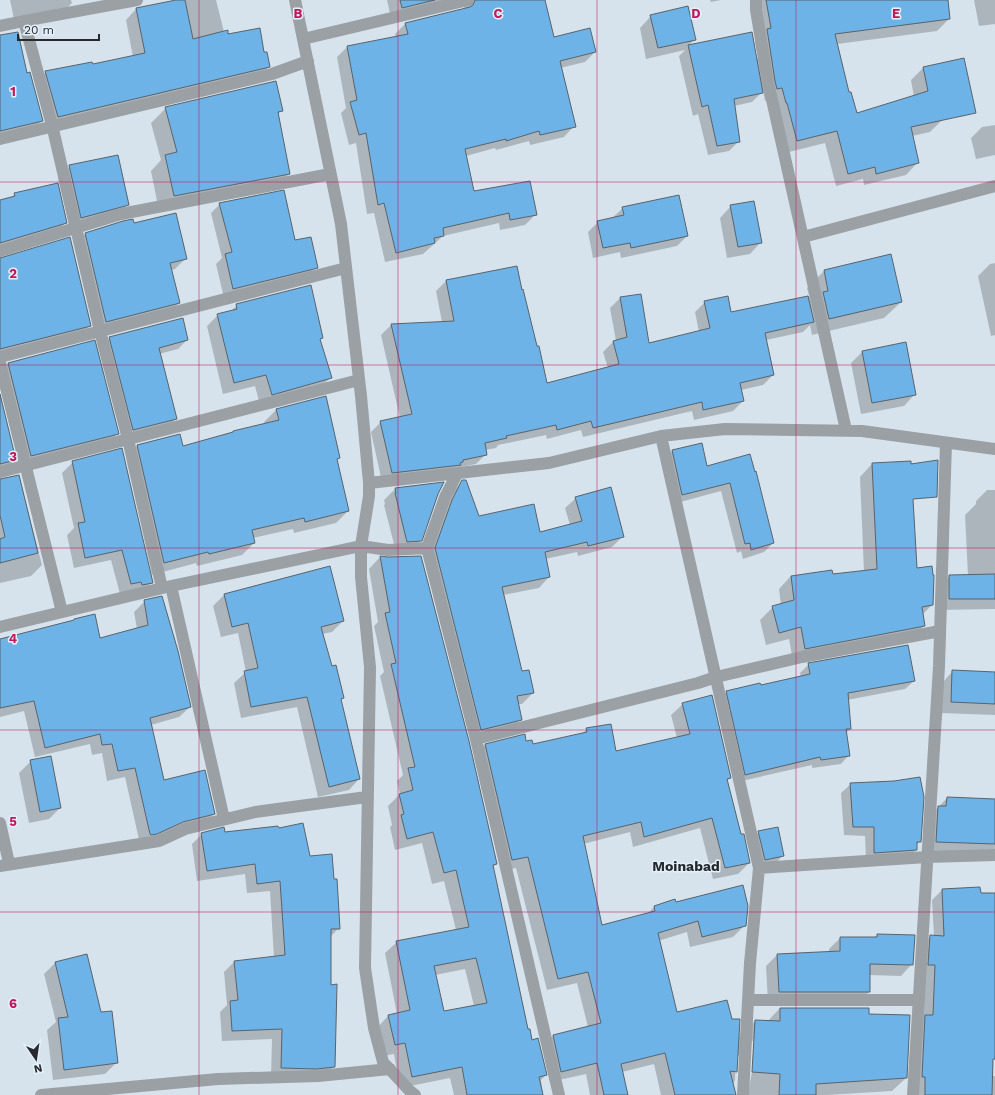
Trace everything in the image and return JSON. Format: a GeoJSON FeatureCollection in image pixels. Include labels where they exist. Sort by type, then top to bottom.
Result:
{"type":"FeatureCollection","features":[{"type":"Feature","properties":{"kind":"street"},"geometry":{"type":"LineString","coordinates":[[0,26],[137,0]]}},
{"type":"Feature","properties":{"kind":"street"},"geometry":{"type":"LineString","coordinates":[[295,0],[341,224],[369,483],[369,496],[361,546],[361,577],[370,667],[364,968],[374,1028],[384,1062],[415,1095]]}},
{"type":"Feature","properties":{"kind":"street"},"geometry":{"type":"LineString","coordinates":[[303,39],[468,0]]}},
{"type":"Feature","properties":{"kind":"street"},"geometry":{"type":"LineString","coordinates":[[756,0],[756,10],[768,82],[846,430]]}},
{"type":"Feature","properties":{"kind":"street"},"geometry":{"type":"LineString","coordinates":[[24,21],[52,125],[100,331],[224,819]]}},
{"type":"Feature","properties":{"kind":"street"},"geometry":{"type":"LineString","coordinates":[[0,139],[52,125],[272,74],[308,61]]}},
{"type":"Feature","properties":{"kind":"street"},"geometry":{"type":"LineString","coordinates":[[0,251],[121,214],[330,174]]}},
{"type":"Feature","properties":{"kind":"street"},"geometry":{"type":"LineString","coordinates":[[803,237],[995,186]]}},
{"type":"Feature","properties":{"kind":"street"},"geometry":{"type":"LineString","coordinates":[[0,357],[346,268]]}},
{"type":"Feature","properties":{"kind":"street"},"geometry":{"type":"LineString","coordinates":[[0,363],[62,612]]}},
{"type":"Feature","properties":{"kind":"street"},"geometry":{"type":"LineString","coordinates":[[0,472],[359,380]]}},
{"type":"Feature","properties":{"kind":"street"},"geometry":{"type":"LineString","coordinates":[[369,483],[549,463],[661,436],[725,429],[862,431],[995,449]]}},
{"type":"Feature","properties":{"kind":"street"},"geometry":{"type":"LineString","coordinates":[[661,436],[760,868],[750,963],[743,1095]]}},
{"type":"Feature","properties":{"kind":"street"},"geometry":{"type":"LineString","coordinates":[[913,1095],[940,631],[946,443]]}},
{"type":"Feature","properties":{"kind":"street"},"geometry":{"type":"LineString","coordinates":[[457,474],[445,498],[427,548],[476,739],[559,1095]]}},
{"type":"Feature","properties":{"kind":"street"},"geometry":{"type":"LineString","coordinates":[[0,626],[166,587],[361,546],[388,550],[427,548]]}},
{"type":"Feature","properties":{"kind":"street"},"geometry":{"type":"LineString","coordinates":[[476,739],[698,683],[716,677],[802,657],[940,631]]}},
{"type":"Feature","properties":{"kind":"street"},"geometry":{"type":"LineString","coordinates":[[0,823],[5,864],[158,841],[185,829],[255,812],[367,797]]}},
{"type":"Feature","properties":{"kind":"street"},"geometry":{"type":"LineString","coordinates":[[760,868],[927,857],[995,855]]}},
{"type":"Feature","properties":{"kind":"street"},"geometry":{"type":"LineString","coordinates":[[748,1000],[919,1000]]}},
{"type":"Feature","properties":{"kind":"street"},"geometry":{"type":"LineString","coordinates":[[41,1095],[218,1079],[318,1076],[390,1069]]}},
{"type":"Feature","properties":{"kind":"building"},"geometry":{"type":"Polygon","coordinates":[[[176,0],[185,0],[193,39],[228,30],[228,34],[260,28],[264,52],[267,52],[270,67],[58,117],[45,71],[92,62],[93,64],[145,53],[136,8],[176,0]]]}},
{"type":"Feature","properties":{"kind":"building"},"geometry":{"type":"Polygon","coordinates":[[[400,0],[435,0],[402,8],[400,0]]]}},
{"type":"Feature","properties":{"kind":"building"},"geometry":{"type":"Polygon","coordinates":[[[475,0],[545,0],[554,37],[590,28],[596,52],[560,61],[576,127],[540,135],[539,131],[506,141],[506,139],[465,149],[474,191],[530,181],[537,215],[510,220],[509,213],[443,228],[444,236],[434,238],[435,243],[396,253],[384,203],[378,205],[366,133],[359,135],[350,102],[357,100],[347,46],[408,34],[405,23],[470,7],[473,5],[475,0]]]}},
{"type":"Feature","properties":{"kind":"building"},"geometry":{"type":"Polygon","coordinates":[[[766,0],[948,0],[950,19],[835,34],[849,92],[851,92],[857,113],[928,91],[923,67],[964,58],[976,113],[911,127],[919,163],[876,174],[875,167],[848,174],[837,131],[797,141],[782,88],[777,89],[775,81],[767,29],[771,28],[766,0]]]}},
{"type":"Feature","properties":{"kind":"building"},"geometry":{"type":"Polygon","coordinates":[[[688,6],[696,40],[658,48],[650,15],[688,6]]]}},
{"type":"Feature","properties":{"kind":"building"},"geometry":{"type":"Polygon","coordinates":[[[18,32],[27,73],[30,72],[43,121],[0,131],[0,35],[18,32]]]}},
{"type":"Feature","properties":{"kind":"building"},"geometry":{"type":"Polygon","coordinates":[[[752,32],[763,93],[734,99],[740,142],[717,146],[708,105],[702,107],[688,45],[752,32]]]}},
{"type":"Feature","properties":{"kind":"building"},"geometry":{"type":"Polygon","coordinates":[[[276,81],[283,111],[278,112],[290,174],[174,196],[165,155],[177,152],[165,107],[276,81]]]}},
{"type":"Feature","properties":{"kind":"building"},"geometry":{"type":"Polygon","coordinates":[[[118,155],[129,205],[81,218],[69,165],[118,155]]]}},
{"type":"Feature","properties":{"kind":"building"},"geometry":{"type":"Polygon","coordinates":[[[58,183],[67,223],[0,243],[0,200],[15,196],[14,193],[58,183]]]}},
{"type":"Feature","properties":{"kind":"building"},"geometry":{"type":"Polygon","coordinates":[[[284,190],[295,240],[311,237],[318,268],[233,289],[225,254],[232,252],[219,203],[284,190]]]}},
{"type":"Feature","properties":{"kind":"building"},"geometry":{"type":"Polygon","coordinates":[[[679,195],[688,236],[631,248],[630,243],[603,248],[597,221],[624,215],[622,207],[679,195]]]}},
{"type":"Feature","properties":{"kind":"building"},"geometry":{"type":"Polygon","coordinates":[[[754,201],[762,243],[738,247],[730,205],[754,201]]]}},
{"type":"Feature","properties":{"kind":"building"},"geometry":{"type":"Polygon","coordinates":[[[176,213],[187,259],[170,263],[180,303],[106,322],[85,233],[123,221],[133,219],[134,223],[176,213]]]}},
{"type":"Feature","properties":{"kind":"building"},"geometry":{"type":"Polygon","coordinates":[[[70,237],[91,326],[0,349],[0,258],[70,237]]]}},
{"type":"Feature","properties":{"kind":"building"},"geometry":{"type":"Polygon","coordinates":[[[891,254],[902,302],[829,319],[823,292],[828,291],[824,270],[891,254]]]}},
{"type":"Feature","properties":{"kind":"building"},"geometry":{"type":"Polygon","coordinates":[[[517,266],[537,346],[539,346],[547,383],[619,364],[613,341],[627,337],[620,297],[641,294],[649,343],[710,328],[704,301],[728,296],[731,312],[808,296],[814,322],[765,333],[774,375],[740,383],[744,401],[703,410],[702,402],[593,428],[591,421],[557,430],[556,425],[506,436],[507,438],[485,443],[487,455],[463,460],[463,462],[460,463],[461,465],[392,473],[380,421],[412,414],[391,324],[454,321],[446,280],[517,266]]]}},
{"type":"Feature","properties":{"kind":"building"},"geometry":{"type":"Polygon","coordinates":[[[311,285],[323,338],[320,339],[332,378],[272,395],[266,375],[234,383],[217,314],[237,309],[236,304],[311,285]]]}},
{"type":"Feature","properties":{"kind":"building"},"geometry":{"type":"Polygon","coordinates":[[[183,318],[188,340],[159,348],[177,419],[133,430],[109,337],[183,318]]]}},
{"type":"Feature","properties":{"kind":"building"},"geometry":{"type":"Polygon","coordinates":[[[95,340],[119,434],[31,456],[8,363],[95,340]]]}},
{"type":"Feature","properties":{"kind":"building"},"geometry":{"type":"Polygon","coordinates":[[[906,342],[916,395],[872,403],[862,351],[906,342]]]}},
{"type":"Feature","properties":{"kind":"building"},"geometry":{"type":"Polygon","coordinates":[[[0,394],[16,460],[0,464],[0,394]]]}},
{"type":"Feature","properties":{"kind":"building"},"geometry":{"type":"Polygon","coordinates":[[[326,396],[340,458],[337,459],[349,511],[305,522],[304,518],[252,530],[255,543],[209,554],[208,552],[164,563],[137,445],[180,434],[183,446],[233,431],[279,420],[276,409],[326,396]]]}},
{"type":"Feature","properties":{"kind":"building"},"geometry":{"type":"Polygon","coordinates":[[[702,443],[707,466],[750,454],[755,472],[756,471],[774,543],[751,550],[750,543],[745,544],[730,483],[682,495],[672,450],[702,443]]]}},
{"type":"Feature","properties":{"kind":"building"},"geometry":{"type":"Polygon","coordinates":[[[122,448],[153,583],[142,585],[141,582],[131,584],[122,550],[85,558],[78,523],[85,522],[72,461],[122,448]]]}},
{"type":"Feature","properties":{"kind":"building"},"geometry":{"type":"Polygon","coordinates":[[[938,460],[937,497],[913,499],[917,568],[932,566],[934,575],[933,605],[922,607],[925,626],[805,649],[801,627],[779,633],[772,606],[794,600],[791,576],[832,570],[833,574],[877,569],[872,463],[911,461],[911,464],[938,460]]]}},
{"type":"Feature","properties":{"kind":"building"},"geometry":{"type":"Polygon","coordinates":[[[19,475],[38,553],[0,563],[0,539],[5,537],[0,515],[0,479],[19,475]]]}},
{"type":"Feature","properties":{"kind":"building"},"geometry":{"type":"Polygon","coordinates":[[[462,480],[466,480],[479,516],[534,504],[540,532],[582,521],[575,497],[611,487],[624,537],[588,546],[587,542],[545,552],[550,577],[502,587],[522,671],[529,670],[534,693],[517,696],[522,720],[481,730],[435,548],[452,500],[462,480]]]}},
{"type":"Feature","properties":{"kind":"building"},"geometry":{"type":"Polygon","coordinates":[[[444,482],[438,494],[422,541],[407,542],[395,488],[444,482]]]}},
{"type":"Feature","properties":{"kind":"building"},"geometry":{"type":"Polygon","coordinates":[[[380,556],[421,556],[469,741],[497,864],[493,865],[528,1029],[530,1029],[532,1040],[538,1038],[547,1075],[539,1077],[543,1095],[467,1095],[462,1067],[412,1077],[405,1043],[395,1045],[388,1015],[410,1010],[396,941],[469,927],[456,870],[444,873],[433,832],[407,839],[401,815],[404,814],[399,794],[413,790],[408,768],[415,767],[391,664],[396,663],[385,613],[390,612],[380,556]],[[476,958],[434,966],[444,1011],[487,1003],[476,958]]]}},
{"type":"Feature","properties":{"kind":"building"},"geometry":{"type":"Polygon","coordinates":[[[330,566],[344,621],[321,627],[332,666],[336,665],[344,698],[341,699],[360,779],[329,787],[307,697],[251,707],[244,671],[258,668],[248,623],[232,627],[224,594],[330,566]]]}},
{"type":"Feature","properties":{"kind":"building"},"geometry":{"type":"Polygon","coordinates":[[[995,574],[995,599],[949,599],[949,575],[995,574]]]}},
{"type":"Feature","properties":{"kind":"building"},"geometry":{"type":"Polygon","coordinates":[[[162,596],[178,651],[191,707],[150,718],[164,780],[205,770],[215,814],[183,822],[157,834],[151,835],[135,768],[118,771],[112,744],[102,745],[100,734],[45,748],[34,701],[0,708],[0,639],[95,614],[100,638],[148,625],[144,600],[162,596]]]}},
{"type":"Feature","properties":{"kind":"building"},"geometry":{"type":"Polygon","coordinates":[[[908,645],[915,681],[848,693],[851,729],[846,729],[850,756],[821,760],[820,757],[745,775],[726,691],[810,674],[808,663],[908,645]]]}},
{"type":"Feature","properties":{"kind":"building"},"geometry":{"type":"Polygon","coordinates":[[[952,670],[995,672],[995,704],[951,702],[952,670]]]}},
{"type":"Feature","properties":{"kind":"building"},"geometry":{"type":"Polygon","coordinates":[[[712,695],[731,778],[727,779],[741,834],[744,834],[750,863],[725,868],[712,818],[644,837],[641,822],[583,836],[602,925],[655,911],[654,906],[675,899],[676,902],[743,885],[748,906],[746,926],[702,937],[698,921],[658,933],[677,1012],[727,1000],[732,1019],[740,1019],[737,1072],[730,1071],[736,1095],[675,1095],[665,1053],[621,1064],[628,1095],[604,1095],[597,1063],[561,1072],[553,1035],[601,1023],[588,972],[558,979],[528,857],[512,860],[485,744],[525,734],[526,741],[532,740],[533,744],[587,732],[586,728],[611,724],[616,751],[690,734],[682,703],[712,695]]]}},
{"type":"Feature","properties":{"kind":"building"},"geometry":{"type":"Polygon","coordinates":[[[51,756],[61,808],[40,812],[30,760],[51,756]]]}},
{"type":"Feature","properties":{"kind":"building"},"geometry":{"type":"Polygon","coordinates":[[[920,777],[924,797],[921,842],[917,842],[917,850],[874,853],[874,827],[853,827],[850,783],[894,781],[920,777]]]}},
{"type":"Feature","properties":{"kind":"building"},"geometry":{"type":"Polygon","coordinates":[[[947,797],[995,799],[995,844],[936,842],[938,806],[946,806],[947,797]]]}},
{"type":"Feature","properties":{"kind":"building"},"geometry":{"type":"Polygon","coordinates":[[[303,823],[310,856],[332,854],[334,879],[337,879],[340,929],[331,929],[331,985],[337,984],[335,1067],[316,1069],[281,1068],[282,1029],[232,1031],[230,1001],[238,1000],[234,961],[285,955],[280,881],[257,884],[255,864],[207,871],[201,833],[224,827],[225,832],[278,826],[279,828],[303,823]]]}},
{"type":"Feature","properties":{"kind":"building"},"geometry":{"type":"Polygon","coordinates":[[[778,827],[784,856],[765,860],[758,831],[778,827]]]}},
{"type":"Feature","properties":{"kind":"building"},"geometry":{"type":"Polygon","coordinates":[[[980,887],[981,893],[995,893],[995,1059],[993,1059],[992,1095],[925,1095],[925,1077],[922,1077],[925,1015],[933,1015],[935,965],[928,965],[930,935],[944,936],[942,889],[980,887]]]}},
{"type":"Feature","properties":{"kind":"building"},"geometry":{"type":"Polygon","coordinates":[[[877,934],[915,935],[913,965],[870,964],[870,992],[779,992],[777,954],[840,951],[840,937],[877,937],[877,934]]]}},
{"type":"Feature","properties":{"kind":"building"},"geometry":{"type":"Polygon","coordinates":[[[87,954],[101,1012],[112,1011],[118,1063],[64,1070],[58,1018],[68,1017],[55,962],[87,954]]]}},
{"type":"Feature","properties":{"kind":"building"},"geometry":{"type":"Polygon","coordinates":[[[780,1008],[869,1008],[869,1014],[910,1015],[907,1078],[816,1084],[816,1095],[779,1095],[780,1074],[752,1072],[755,1020],[780,1021],[780,1008]]]}},
{"type":"Feature","properties":{"kind":"district","name":"Moinabad"},"geometry":{"type":"Point","coordinates":[686,866]}}]}
